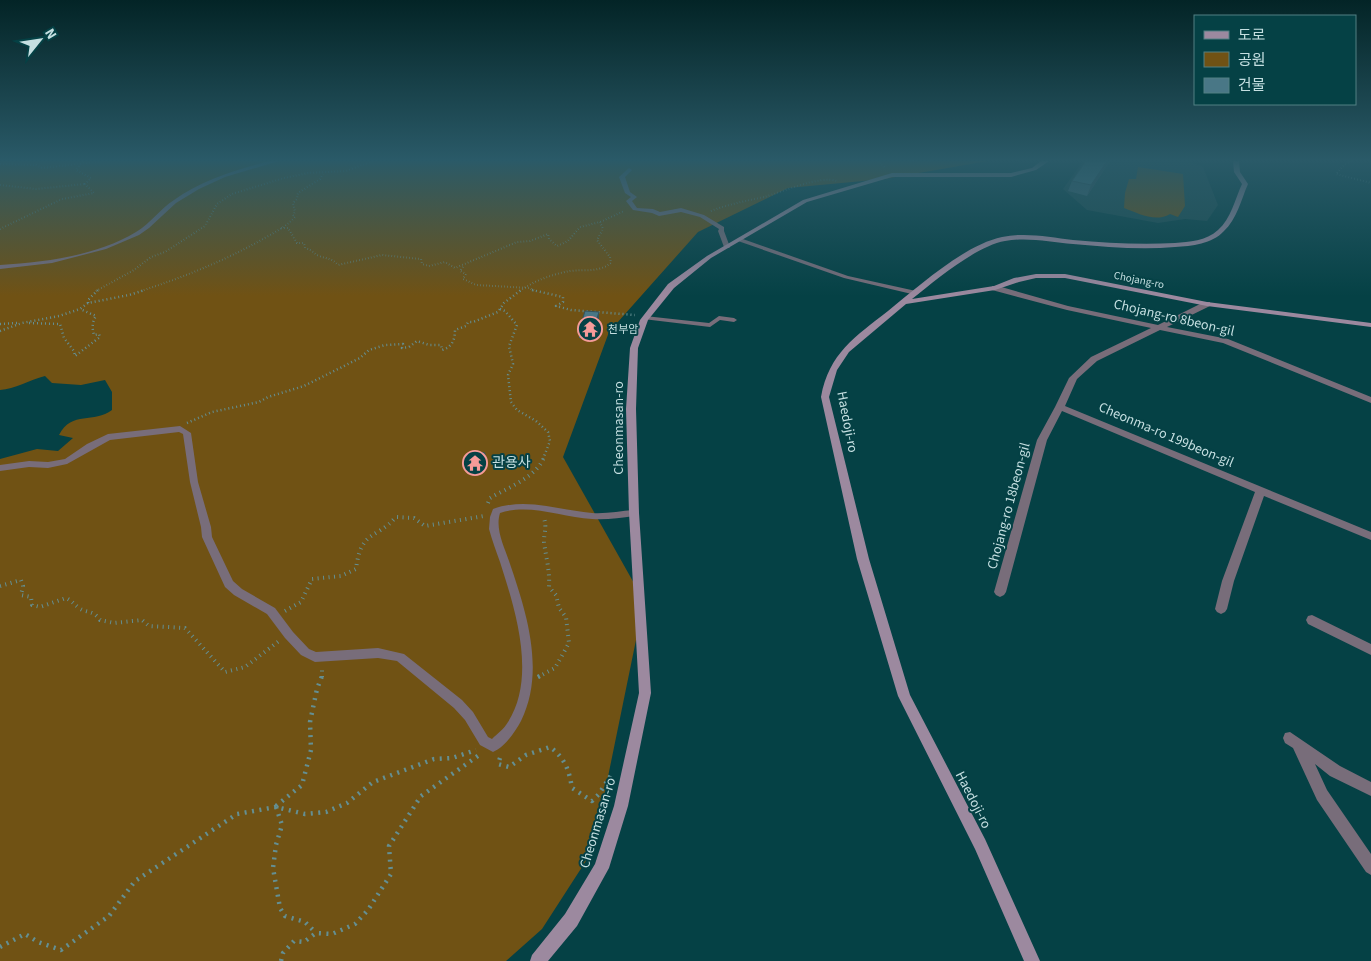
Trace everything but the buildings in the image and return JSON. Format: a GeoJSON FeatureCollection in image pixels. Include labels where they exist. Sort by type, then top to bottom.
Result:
{"type":"FeatureCollection","features":[{"type":"Feature","properties":{"kind":"street","name":"Cheonmasan-ro"},"geometry":{"type":"LineString","coordinates":[[538,961],[571,920],[601,868],[621,806],[646,693],[634,513],[632,409],[634,348],[647,316],[671,286],[709,256],[797,206]]}},
{"type":"Feature","properties":{"kind":"street","name":"Haedoji-ro"},"geometry":{"type":"LineString","coordinates":[[1032,961],[980,844],[904,696],[863,559],[825,397],[827,382],[833,366],[843,351],[904,302],[978,248],[1004,239],[1031,238],[1141,247],[1194,243],[1209,238],[1221,231],[1229,220],[1235,206]]}},
{"type":"Feature","properties":{"kind":"street","name":"Chojang-ro"},"geometry":{"type":"LineString","coordinates":[[904,302],[995,288],[1026,278],[1065,276],[1207,304],[1371,325]]}},
{"type":"Feature","properties":{"kind":"street","name":"Chojang-ro 8beon-gil"},"geometry":{"type":"LineString","coordinates":[[995,288],[1068,308],[1225,341],[1371,400]]}},
{"type":"Feature","properties":{"kind":"street","name":"Chojang-ro 18beon-gil"},"geometry":{"type":"LineString","coordinates":[[1000,592],[1042,440],[1073,378],[1094,359],[1207,304]]}},
{"type":"Feature","properties":{"kind":"street","name":"Cheonma-ro 199beon-gil"},"geometry":{"type":"LineString","coordinates":[[1060,407],[1371,536]]}},
{"type":"Feature","properties":{"kind":"street"},"geometry":{"type":"LineString","coordinates":[[1221,608],[1228,581],[1261,491]]}},
{"type":"Feature","properties":{"kind":"street"},"geometry":{"type":"LineString","coordinates":[[1312,620],[1371,650]]}},
{"type":"Feature","properties":{"kind":"street"},"geometry":{"type":"LineString","coordinates":[[1371,789],[1335,771],[1294,741],[1322,794],[1371,867]]}},
{"type":"Feature","properties":{"kind":"lane"},"geometry":{"type":"LineString","coordinates":[[0,267],[48,262],[75,256],[112,244],[146,228],[169,206]]}},
{"type":"Feature","properties":{"kind":"lane"},"geometry":{"type":"LineString","coordinates":[[633,206],[635,209],[653,211],[658,214],[681,210],[702,216],[722,228],[721,231],[727,247]]}},
{"type":"Feature","properties":{"kind":"lane"},"geometry":{"type":"LineString","coordinates":[[740,240],[846,277],[916,293]]}},
{"type":"Feature","properties":{"kind":"lane"},"geometry":{"type":"LineString","coordinates":[[647,316],[710,325],[720,318],[734,320]]}},
{"type":"Feature","properties":{"kind":"lane"},"geometry":{"type":"LineString","coordinates":[[0,468],[29,464],[48,466],[67,461],[108,437],[180,430],[187,433],[189,436],[194,482],[206,526],[207,537],[229,584],[238,592],[264,606],[276,616],[289,635],[305,652],[314,657],[378,653],[400,657],[458,704],[469,716],[484,741],[493,746],[507,732],[518,715],[525,697],[528,659],[521,614],[489,513],[501,508],[526,507],[590,516],[634,513]]}},
{"type":"Feature","properties":{"kind":"path"},"geometry":{"type":"LineString","coordinates":[[0,229],[47,206]]}},
{"type":"Feature","properties":{"kind":"path"},"geometry":{"type":"LineString","coordinates":[[88,303],[88,300],[102,288],[134,270],[151,257],[165,252],[205,226],[209,222],[215,206]]}},
{"type":"Feature","properties":{"kind":"path"},"geometry":{"type":"LineString","coordinates":[[0,331],[22,323],[58,316],[80,309],[88,303],[129,295],[194,273],[242,251],[290,224],[295,217],[293,215],[295,212],[294,206]]}},
{"type":"Feature","properties":{"kind":"path"},"geometry":{"type":"LineString","coordinates":[[281,228],[288,228],[297,243],[304,244],[305,248],[313,250],[318,256],[336,260],[338,265],[368,260],[378,256],[421,259],[422,264],[429,266],[445,262],[455,268],[517,242],[530,241],[548,234],[549,239],[557,246],[568,241],[580,227],[615,216],[618,212],[626,210],[629,206]]}},
{"type":"Feature","properties":{"kind":"path"},"geometry":{"type":"LineString","coordinates":[[702,216],[725,206]]}},
{"type":"Feature","properties":{"kind":"path"},"geometry":{"type":"LineString","coordinates":[[166,432],[184,426],[201,415],[259,402],[268,397],[304,386],[360,358],[369,350],[385,345],[403,344],[402,348],[409,347],[417,341],[441,346],[442,350],[447,349],[454,339],[455,330],[466,326],[468,322],[473,322],[498,312],[510,297],[530,283],[563,273],[604,268],[611,263],[610,257],[597,240],[603,229],[600,222]]}},
{"type":"Feature","properties":{"kind":"path"},"geometry":{"type":"LineString","coordinates":[[467,262],[460,271],[466,274],[463,279],[476,286],[529,288],[563,297],[562,302],[556,306],[571,310],[647,316]]}},
{"type":"Feature","properties":{"kind":"path"},"geometry":{"type":"LineString","coordinates":[[0,324],[53,322],[60,324],[64,338],[74,351],[75,356],[100,337],[99,334],[94,335],[93,333],[93,321],[96,316],[80,309]]}},
{"type":"Feature","properties":{"kind":"path"},"geometry":{"type":"LineString","coordinates":[[487,505],[490,498],[533,472],[541,464],[550,441],[548,432],[536,420],[517,410],[511,402],[508,375],[513,364],[508,348],[510,338],[515,332],[517,325],[505,311],[500,309]]}},
{"type":"Feature","properties":{"kind":"path"},"geometry":{"type":"LineString","coordinates":[[527,683],[554,668],[569,643],[566,618],[559,608],[556,595],[549,587],[550,571],[544,540],[547,528],[542,510]]}},
{"type":"Feature","properties":{"kind":"path"},"geometry":{"type":"LineString","coordinates":[[276,616],[292,609],[304,599],[307,587],[312,579],[341,576],[356,569],[358,554],[370,536],[375,532],[380,532],[396,517],[414,518],[425,526],[481,517],[489,513]]}},
{"type":"Feature","properties":{"kind":"path"},"geometry":{"type":"LineString","coordinates":[[481,517],[489,513]]}},
{"type":"Feature","properties":{"kind":"path"},"geometry":{"type":"LineString","coordinates":[[0,586],[21,580],[23,586],[21,595],[31,597],[32,605],[40,607],[66,598],[73,601],[80,609],[95,613],[100,620],[114,623],[142,620],[150,626],[185,628],[225,672],[245,668],[282,638],[289,635]]}},
{"type":"Feature","properties":{"kind":"path"},"geometry":{"type":"LineString","coordinates":[[276,807],[302,785],[311,750],[310,722],[317,689],[322,676],[321,664],[326,657]]}},
{"type":"Feature","properties":{"kind":"path"},"geometry":{"type":"LineString","coordinates":[[493,746],[501,753],[498,764],[509,767],[526,755],[550,747],[562,756],[568,768],[572,788],[592,801],[602,794],[607,779],[632,754]]}},
{"type":"Feature","properties":{"kind":"path"},"geometry":{"type":"LineString","coordinates":[[0,947],[25,934],[38,942],[62,950],[109,916],[135,881],[237,814],[276,807],[305,814],[326,812],[347,802],[374,782],[413,766],[434,759],[452,758],[493,746]]}},
{"type":"Feature","properties":{"kind":"path"},"geometry":{"type":"LineString","coordinates":[[281,961],[283,953],[294,941],[304,942],[316,932],[332,934],[355,924],[368,910],[390,874],[392,867],[389,846],[421,796],[493,746]]}},
{"type":"Feature","properties":{"kind":"path"},"geometry":{"type":"LineString","coordinates":[[276,807],[282,825],[276,845],[273,868],[280,908],[286,916],[305,922],[316,932]]}},
{"type":"Feature","properties":{"kind":"shaded area"},"geometry":{"type":"Polygon","coordinates":[[[1082,206],[1217,206],[1207,221],[1185,219],[1158,223],[1087,210],[1082,206]]]}},
{"type":"Feature","properties":{"kind":"green space"},"geometry":{"type":"Polygon","coordinates":[[[0,206],[751,206],[698,232],[609,332],[563,457],[644,601],[593,850],[542,929],[506,961],[0,961],[0,459],[37,449],[58,451],[73,438],[59,435],[64,427],[77,420],[105,414],[112,410],[112,392],[105,380],[81,385],[52,383],[45,376],[0,390],[0,206]]]}},
{"type":"Feature","properties":{"kind":"green space"},"geometry":{"type":"Polygon","coordinates":[[[1124,206],[1185,206],[1178,217],[1170,214],[1158,218],[1124,208],[1124,206]]]}},
{"type":"Feature","properties":{"kind":"place","name":"천부암"},"geometry":{"type":"Point","coordinates":[590,329]}},
{"type":"Feature","properties":{"kind":"place","name":"관용사"},"geometry":{"type":"Point","coordinates":[475,463]}}]}
